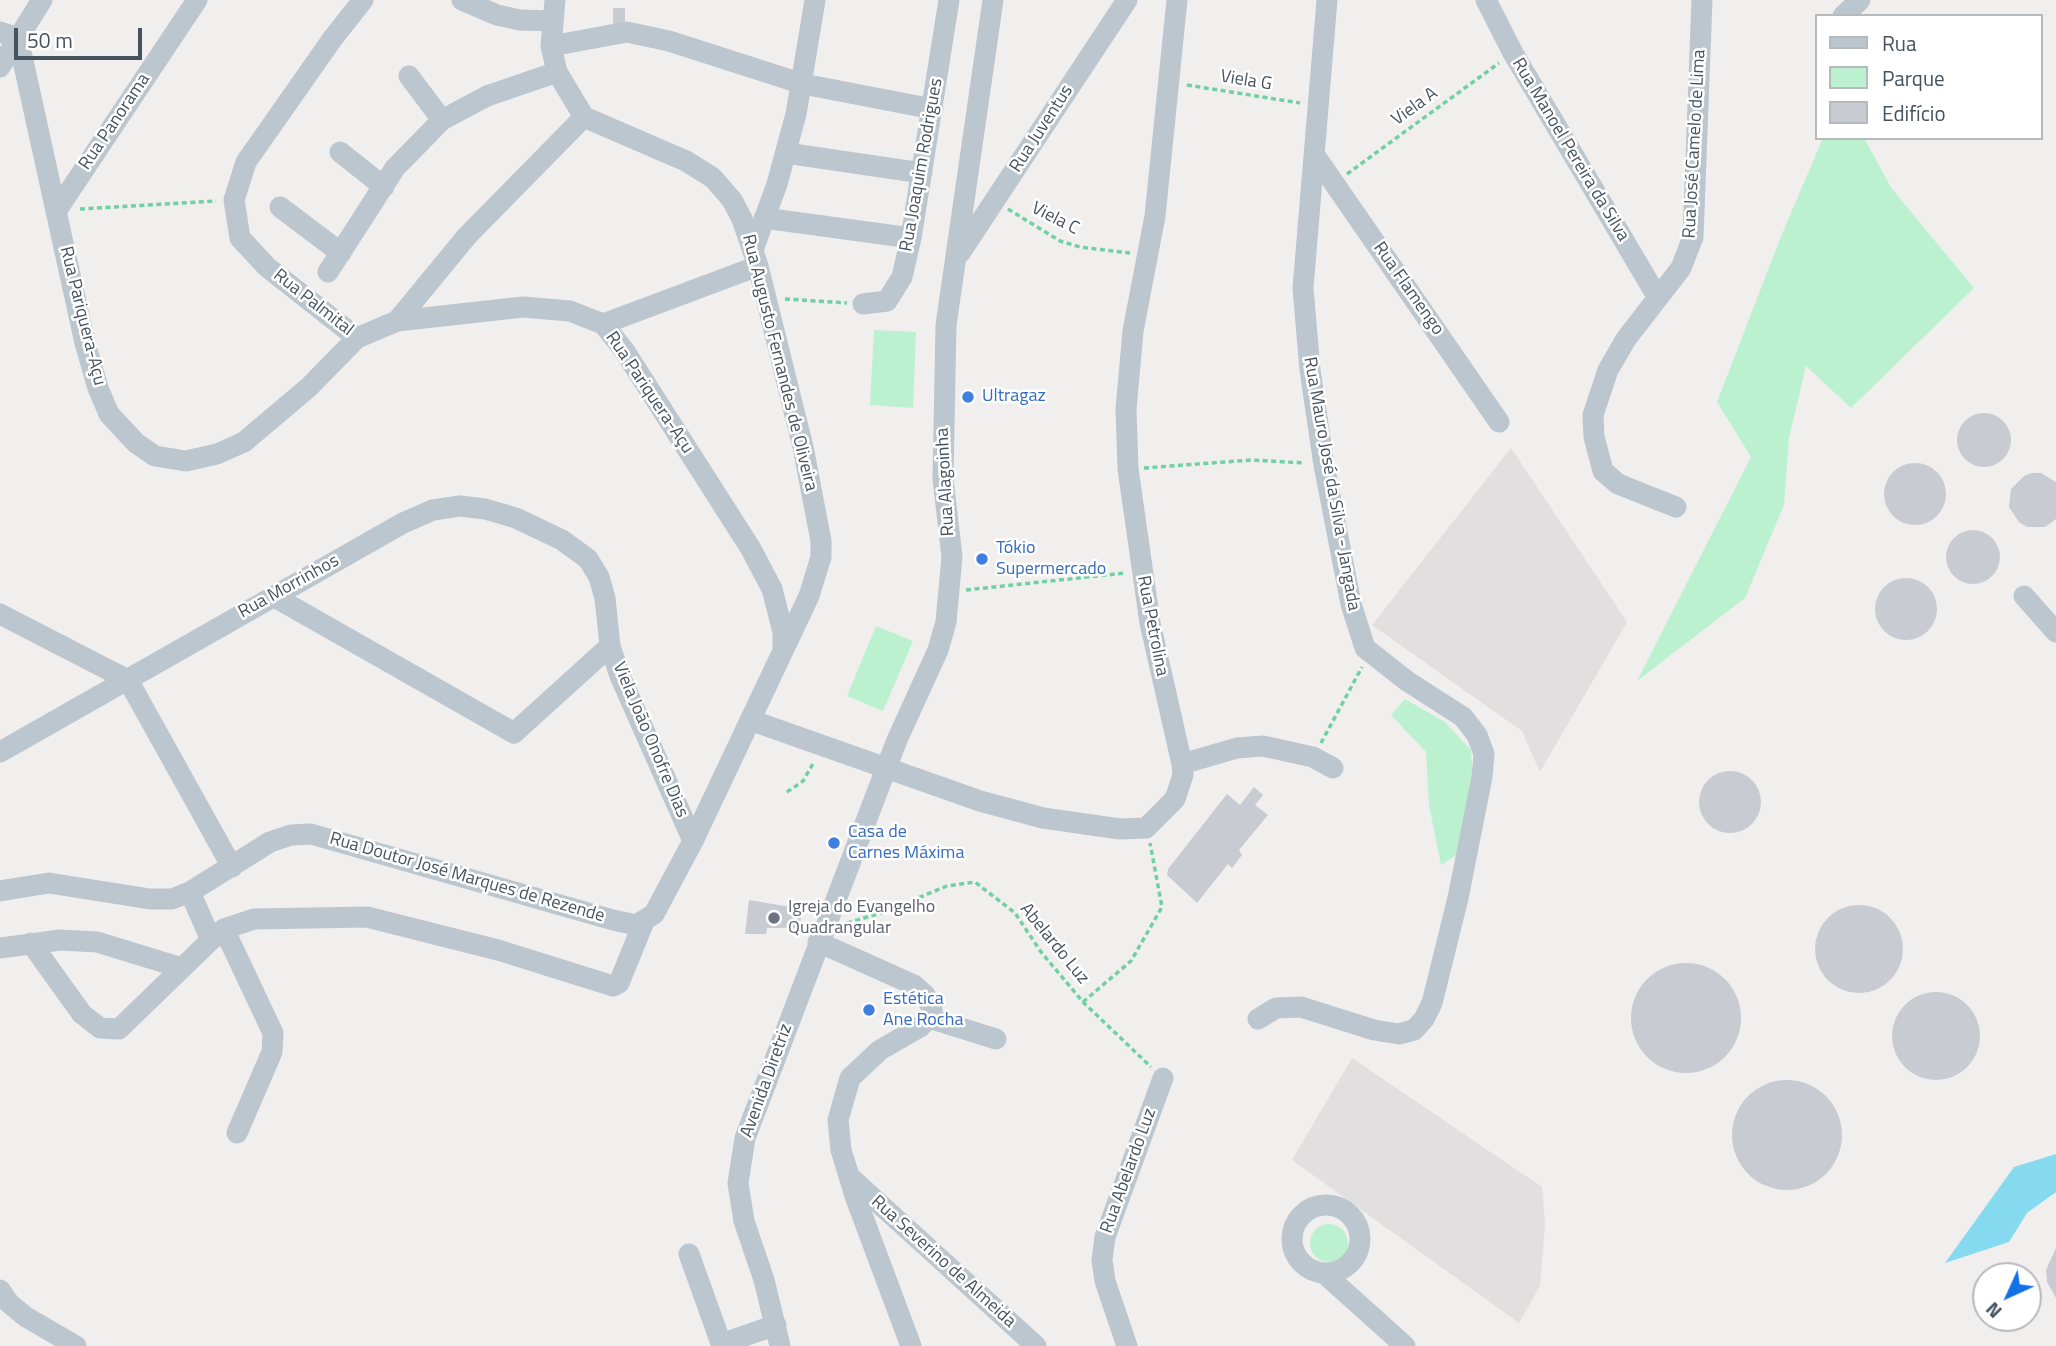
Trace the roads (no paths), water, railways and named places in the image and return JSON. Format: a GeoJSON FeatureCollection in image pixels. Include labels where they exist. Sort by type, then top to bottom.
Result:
{"type":"FeatureCollection","features":[{"type":"Feature","properties":{"kind":"street"},"geometry":{"type":"LineString","coordinates":[[0,67],[9,35],[42,0]]}},
{"type":"Feature","properties":{"kind":"street","name":"Rua Panorama"},"geometry":{"type":"LineString","coordinates":[[57,210],[197,0]]}},
{"type":"Feature","properties":{"kind":"street","name":"Rua Palmital"},"geometry":{"type":"LineString","coordinates":[[363,0],[246,162],[233,200],[240,239],[267,267],[357,338],[397,321],[467,236],[583,117]]}},
{"type":"Feature","properties":{"kind":"street"},"geometry":{"type":"LineString","coordinates":[[462,0],[478,9],[509,18],[554,10],[551,46],[556,72],[583,117]]}},
{"type":"Feature","properties":{"kind":"street"},"geometry":{"type":"LineString","coordinates":[[603,324],[755,258],[803,84],[815,0]]}},
{"type":"Feature","properties":{"kind":"street","name":"Rua Joaquim Rodrigues"},"geometry":{"type":"LineString","coordinates":[[863,304],[879,304],[894,292],[911,237],[949,0]]}},
{"type":"Feature","properties":{"kind":"street","name":"Rua Alagoinha"},"geometry":{"type":"LineString","coordinates":[[821,936],[887,767],[938,650],[951,592],[952,557],[943,479],[942,431],[946,325],[993,0]]}},
{"type":"Feature","properties":{"kind":"street","name":"Rua Juventus"},"geometry":{"type":"LineString","coordinates":[[957,258],[1127,0]]}},
{"type":"Feature","properties":{"kind":"street","name":"Rua Petrolina"},"geometry":{"type":"LineString","coordinates":[[887,767],[980,801],[1043,818],[1120,829],[1146,828],[1175,799],[1183,775],[1182,764],[1154,645],[1128,469],[1128,368],[1150,255],[1177,0]]}},
{"type":"Feature","properties":{"kind":"street","name":"Rua Mauro José da Silva - Jangada"},"geometry":{"type":"LineString","coordinates":[[1258,1019],[1276,1008],[1301,1007],[1374,1030],[1399,1034],[1414,1030],[1424,1019],[1432,1003],[1477,813],[1484,754],[1477,735],[1464,718],[1370,653],[1356,625],[1324,465],[1310,370],[1303,288],[1327,0]]}},
{"type":"Feature","properties":{"kind":"street","name":"Rua Manoel Pereira da Silva"},"geometry":{"type":"LineString","coordinates":[[1486,0],[1513,53],[1658,298]]}},
{"type":"Feature","properties":{"kind":"street","name":"Rua José Camelo de Lima"},"geometry":{"type":"LineString","coordinates":[[1676,507],[1618,484],[1603,471],[1594,437],[1593,415],[1608,370],[1681,268],[1693,237],[1702,0]]}},
{"type":"Feature","properties":{"kind":"street"},"geometry":{"type":"LineString","coordinates":[[1845,14],[1860,0]]}},
{"type":"Feature","properties":{"kind":"street"},"geometry":{"type":"LineString","coordinates":[[551,46],[627,32],[669,41],[803,84],[933,109]]}},
{"type":"Feature","properties":{"kind":"street","name":"Rua Pariquera-Açu"},"geometry":{"type":"LineString","coordinates":[[9,35],[57,210],[85,342],[98,388],[108,414],[136,443],[155,456],[186,461],[217,454],[244,442],[309,387],[357,338]]}},
{"type":"Feature","properties":{"kind":"street"},"geometry":{"type":"LineString","coordinates":[[328,272],[413,147],[442,120],[487,96],[556,72]]}},
{"type":"Feature","properties":{"kind":"street"},"geometry":{"type":"LineString","coordinates":[[409,76],[442,120]]}},
{"type":"Feature","properties":{"kind":"street","name":"Rua Augusto Fernandes de Oliveira"},"geometry":{"type":"LineString","coordinates":[[583,117],[686,161],[713,178],[732,200],[755,258],[803,447],[821,541],[817,576],[783,649]]}},
{"type":"Feature","properties":{"kind":"street"},"geometry":{"type":"LineString","coordinates":[[340,152],[384,187]]}},
{"type":"Feature","properties":{"kind":"street"},"geometry":{"type":"LineString","coordinates":[[786,153],[922,173]]}},
{"type":"Feature","properties":{"kind":"street","name":"Rua Flamengo"},"geometry":{"type":"LineString","coordinates":[[1316,157],[1499,422]]}},
{"type":"Feature","properties":{"kind":"street"},"geometry":{"type":"LineString","coordinates":[[280,207],[341,253]]}},
{"type":"Feature","properties":{"kind":"street"},"geometry":{"type":"LineString","coordinates":[[764,218],[911,237]]}},
{"type":"Feature","properties":{"kind":"street","name":"Rua Pariquera-Açu"},"geometry":{"type":"LineString","coordinates":[[397,321],[523,307],[570,311],[603,324],[624,350],[751,549],[772,589],[783,632],[783,649]]}},
{"type":"Feature","properties":{"kind":"street","name":"Rua Morrinhos"},"geometry":{"type":"LineString","coordinates":[[0,752],[403,523],[433,510],[460,506],[485,509],[516,518],[562,540],[588,559]]}},
{"type":"Feature","properties":{"kind":"street","name":"Viela João Onofre Dias"},"geometry":{"type":"LineString","coordinates":[[588,559],[599,577],[605,598],[610,646],[620,676],[693,841]]}},
{"type":"Feature","properties":{"kind":"street"},"geometry":{"type":"LineString","coordinates":[[273,596],[514,733],[523,728],[610,646]]}},
{"type":"Feature","properties":{"kind":"street"},"geometry":{"type":"LineString","coordinates":[[2024,596],[2056,632]]}},
{"type":"Feature","properties":{"kind":"street"},"geometry":{"type":"LineString","coordinates":[[0,614],[128,680],[232,867]]}},
{"type":"Feature","properties":{"kind":"street"},"geometry":{"type":"LineString","coordinates":[[31,943],[82,1014],[100,1028],[111,1030],[130,1021],[218,935],[254,919],[280,916],[368,917],[475,943],[613,986],[619,983],[643,923],[654,914],[693,841],[783,649]]}},
{"type":"Feature","properties":{"kind":"street"},"geometry":{"type":"LineString","coordinates":[[750,720],[887,767]]}},
{"type":"Feature","properties":{"kind":"street"},"geometry":{"type":"LineString","coordinates":[[1182,764],[1237,748],[1263,746],[1313,757],[1333,768]]}},
{"type":"Feature","properties":{"kind":"street","name":"Rua Doutor José Marques de Rezende"},"geometry":{"type":"LineString","coordinates":[[0,891],[49,883],[150,899],[172,899],[190,892],[270,842],[291,835],[311,834],[613,920],[636,925],[643,923]]}},
{"type":"Feature","properties":{"kind":"street"},"geometry":{"type":"LineString","coordinates":[[190,892],[218,935],[273,1033],[267,1065],[237,1133]]}},
{"type":"Feature","properties":{"kind":"street"},"geometry":{"type":"LineString","coordinates":[[821,936],[914,985],[925,995],[932,1008],[929,1018],[920,1027],[863,1062],[850,1078],[838,1120],[841,1150],[850,1178],[911,1346]]}},
{"type":"Feature","properties":{"kind":"street","name":"Avenida Diretriz"},"geometry":{"type":"LineString","coordinates":[[778,1335],[744,1222],[738,1183],[745,1138],[821,936]]}},
{"type":"Feature","properties":{"kind":"street"},"geometry":{"type":"LineString","coordinates":[[0,948],[60,940],[97,942],[182,968]]}},
{"type":"Feature","properties":{"kind":"street"},"geometry":{"type":"LineString","coordinates":[[929,1018],[996,1039]]}},
{"type":"Feature","properties":{"kind":"street","name":"Rua Abelardo Luz"},"geometry":{"type":"LineString","coordinates":[[1127,1346],[1105,1281],[1102,1260],[1105,1237],[1163,1078]]}},
{"type":"Feature","properties":{"kind":"street","name":"Rua Severino de Almeida"},"geometry":{"type":"LineString","coordinates":[[850,1178],[1036,1346]]}},
{"type":"Feature","properties":{"kind":"street"},"geometry":{"type":"LineString","coordinates":[[689,1254],[721,1345],[778,1335]]}},
{"type":"Feature","properties":{"kind":"street"},"geometry":{"type":"LineString","coordinates":[[1326,1275],[1405,1346]]}},
{"type":"Feature","properties":{"kind":"street"},"geometry":{"type":"LineString","coordinates":[[0,1290],[9,1303],[26,1317],[76,1346]]}},
{"type":"Feature","properties":{"kind":"water"},"geometry":{"type":"Polygon","coordinates":[[[2056,1154],[2056,1192],[2027,1213],[2009,1242],[1945,1263],[2014,1167],[2056,1154]]]}},
{"type":"Feature","properties":{"kind":"place","name":"Ultragaz"},"geometry":{"type":"Point","coordinates":[968,397]}},
{"type":"Feature","properties":{"kind":"place","name":"Tókio Supermercado"},"geometry":{"type":"Point","coordinates":[982,559]}},
{"type":"Feature","properties":{"kind":"place","name":"Casa de Carnes Máxima"},"geometry":{"type":"Point","coordinates":[834,843]}},
{"type":"Feature","properties":{"kind":"place","name":"Igreja do Evangelho Quadrangular"},"geometry":{"type":"Point","coordinates":[774,918]}},
{"type":"Feature","properties":{"kind":"place","name":"Estética Ane Rocha"},"geometry":{"type":"Point","coordinates":[869,1010]}}]}
